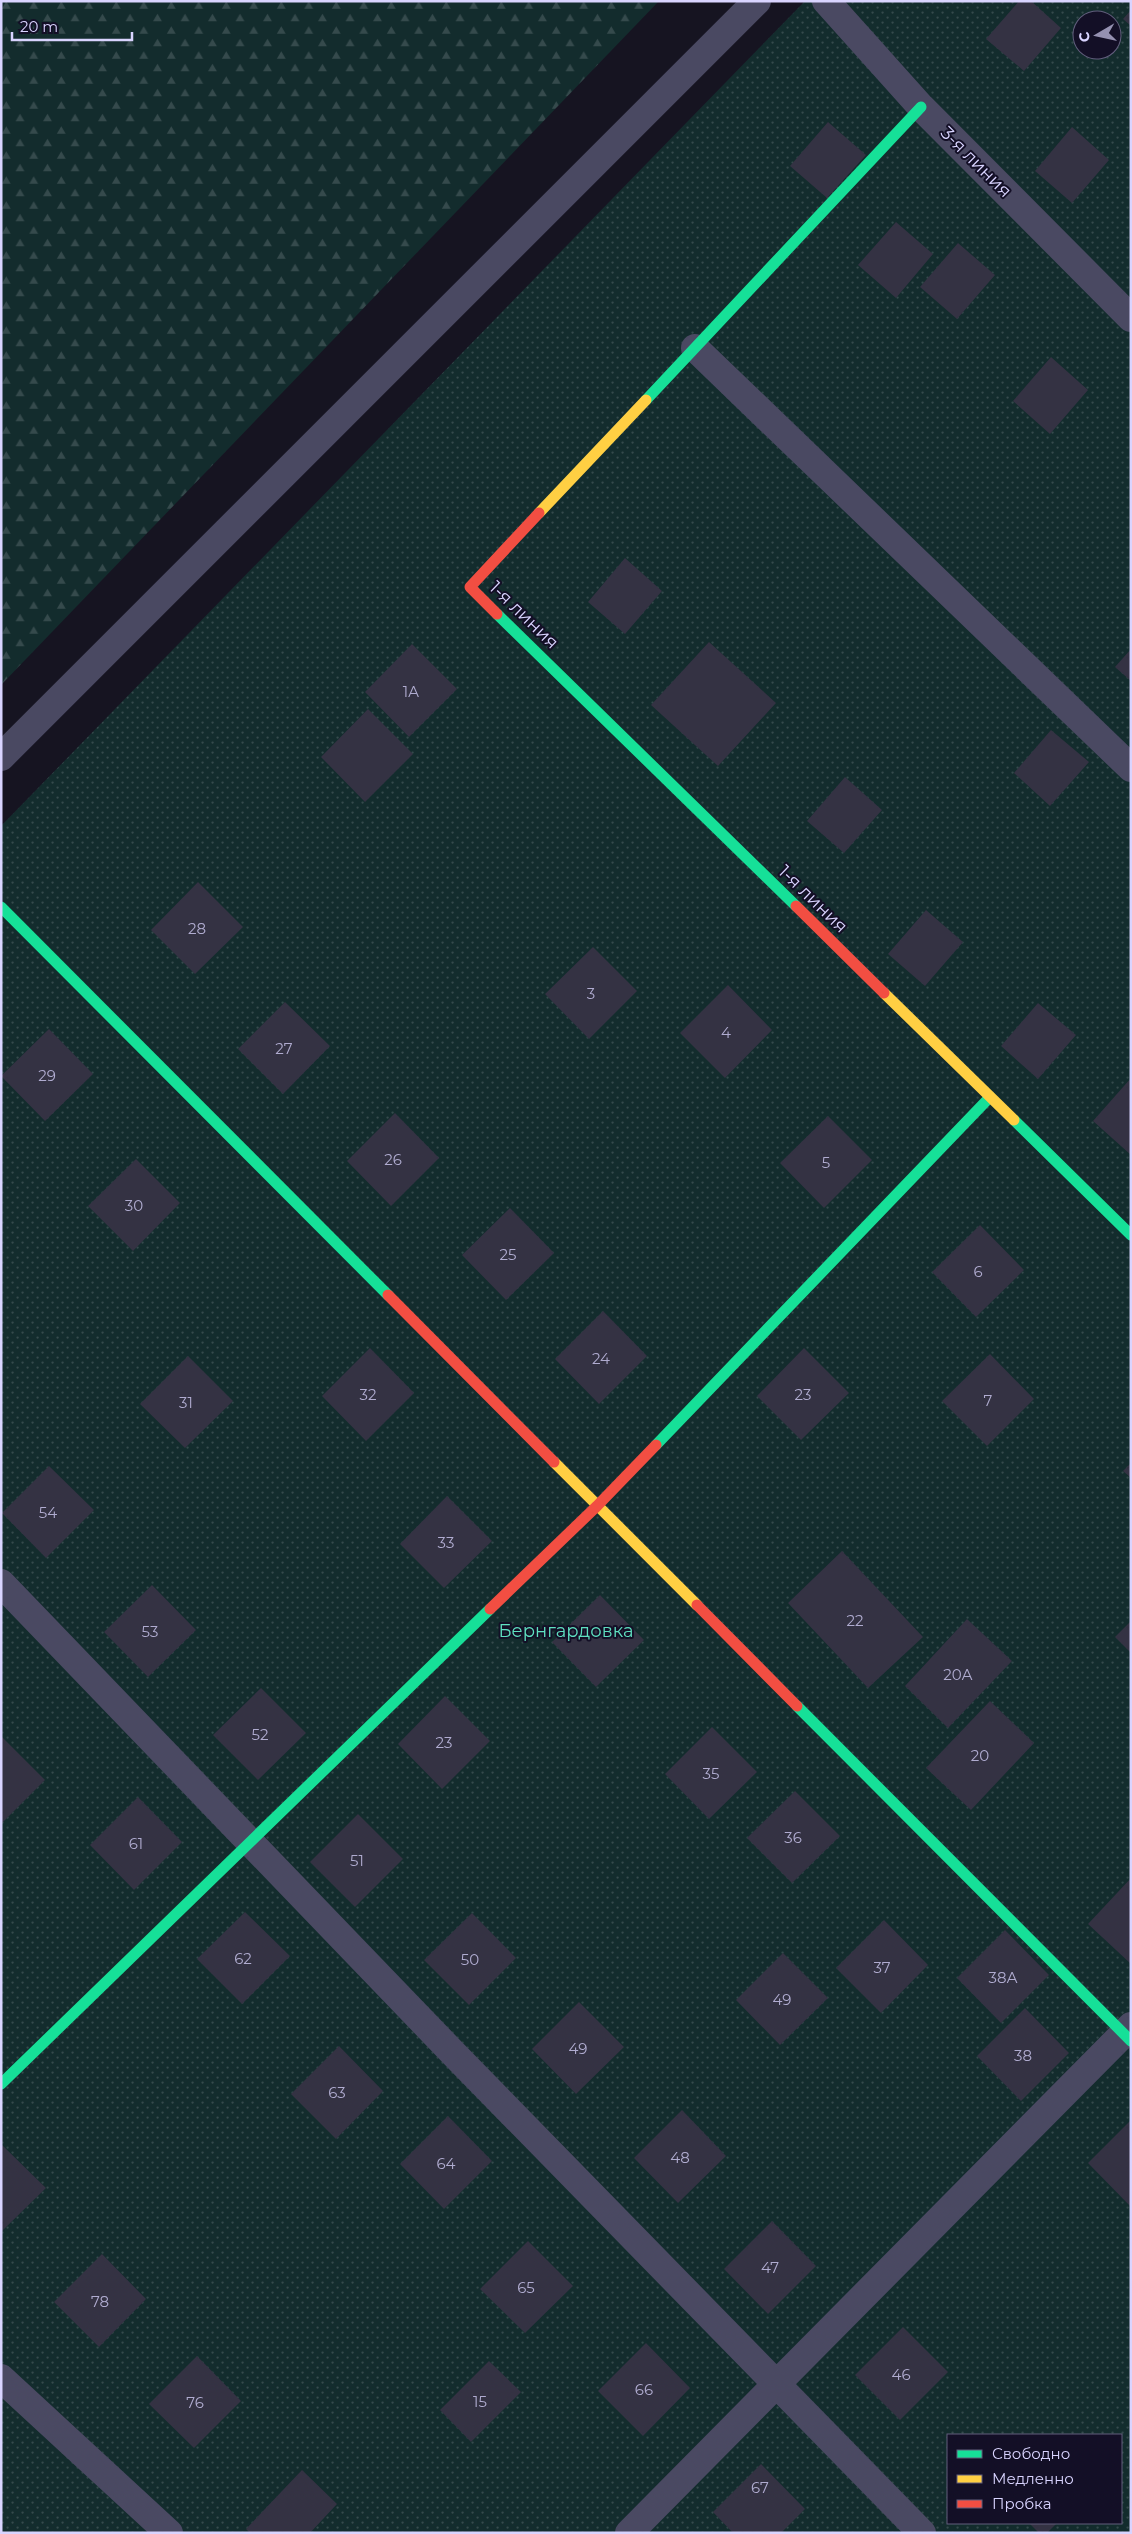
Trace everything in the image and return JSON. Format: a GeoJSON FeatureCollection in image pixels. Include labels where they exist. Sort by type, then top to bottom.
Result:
{"type":"FeatureCollection","features":[{"type":"Feature","properties":{"kind":"street"},"geometry":{"type":"LineString","coordinates":[[1,757],[757,1]]}},
{"type":"Feature","properties":{"kind":"street","name":"3-я линия"},"geometry":{"type":"LineString","coordinates":[[826,1],[921,107],[1131,318]]}},
{"type":"Feature","properties":{"kind":"street"},"geometry":{"type":"LineString","coordinates":[[921,107],[695,348],[1131,768]]}},
{"type":"Feature","properties":{"kind":"street","name":"1-я линия"},"geometry":{"type":"LineString","coordinates":[[695,348],[470,587],[1131,1235]]}},
{"type":"Feature","properties":{"kind":"street"},"geometry":{"type":"LineString","coordinates":[[1,907],[597,1506],[1128,2034],[629,2533]]}},
{"type":"Feature","properties":{"kind":"street"},"geometry":{"type":"LineString","coordinates":[[1,2084],[597,1506],[990,1097]]}},
{"type":"Feature","properties":{"kind":"street"},"geometry":{"type":"LineString","coordinates":[[1,1583],[776,2385],[922,2533]]}},
{"type":"Feature","properties":{"kind":"street"},"geometry":{"type":"LineString","coordinates":[[1,2378],[169,2533]]}},
{"type":"Feature","properties":{"kind":"green space"},"geometry":{"type":"Polygon","coordinates":[[[1,1],[659,1],[1,685],[1,1]]]}},
{"type":"Feature","properties":{"kind":"green space","name":"Бернгардовка"},"geometry":{"type":"Polygon","coordinates":[[[805,1],[1131,1],[1131,2533],[1,2533],[1,826],[805,1]]]}},
{"type":"Feature","properties":{"kind":"building"},"geometry":{"type":"Polygon","coordinates":[[[1019,1],[1031,1],[1061,28],[1024,71],[986,39],[1019,1]]]}},
{"type":"Feature","properties":{"kind":"building"},"geometry":{"type":"Polygon","coordinates":[[[1131,10],[1131,26],[1123,19],[1131,10]]]}},
{"type":"Feature","properties":{"kind":"building"},"geometry":{"type":"Polygon","coordinates":[[[828,122],[866,155],[827,198],[790,166],[828,122]]]}},
{"type":"Feature","properties":{"kind":"building"},"geometry":{"type":"Polygon","coordinates":[[[1072,127],[1109,160],[1072,203],[1035,171],[1072,127]]]}},
{"type":"Feature","properties":{"kind":"building"},"geometry":{"type":"Polygon","coordinates":[[[896,222],[933,254],[896,298],[858,265],[896,222]]]}},
{"type":"Feature","properties":{"kind":"building"},"geometry":{"type":"Polygon","coordinates":[[[958,243],[995,275],[957,319],[920,287],[958,243]]]}},
{"type":"Feature","properties":{"kind":"building"},"geometry":{"type":"Polygon","coordinates":[[[1051,357],[1088,390],[1050,434],[1013,401],[1051,357]]]}},
{"type":"Feature","properties":{"kind":"building"},"geometry":{"type":"Polygon","coordinates":[[[625,558],[662,591],[625,634],[588,602],[625,558]]]}},
{"type":"Feature","properties":{"kind":"building"},"geometry":{"type":"Polygon","coordinates":[[[709,642],[776,703],[718,766],[651,705],[709,642]]]}},
{"type":"Feature","properties":{"kind":"building"},"geometry":{"type":"Polygon","coordinates":[[[412,644],[457,689],[409,737],[365,692],[412,644]]]}},
{"type":"Feature","properties":{"kind":"building"},"geometry":{"type":"Polygon","coordinates":[[[1131,649],[1131,681],[1115,667],[1131,649]]]}},
{"type":"Feature","properties":{"kind":"building"},"geometry":{"type":"Polygon","coordinates":[[[368,709],[413,754],[365,802],[321,757],[368,709]]]}},
{"type":"Feature","properties":{"kind":"building"},"geometry":{"type":"Polygon","coordinates":[[[1051,730],[1089,762],[1050,806],[1014,773],[1051,730]]]}},
{"type":"Feature","properties":{"kind":"building"},"geometry":{"type":"Polygon","coordinates":[[[845,777],[882,810],[844,853],[807,821],[845,777]]]}},
{"type":"Feature","properties":{"kind":"building"},"geometry":{"type":"Polygon","coordinates":[[[198,882],[243,927],[195,974],[151,930],[198,882]]]}},
{"type":"Feature","properties":{"kind":"building"},"geometry":{"type":"Polygon","coordinates":[[[926,910],[963,942],[925,986],[888,954],[926,910]]]}},
{"type":"Feature","properties":{"kind":"building"},"geometry":{"type":"Polygon","coordinates":[[[593,947],[637,991],[589,1039],[545,994],[593,947]]]}},
{"type":"Feature","properties":{"kind":"building"},"geometry":{"type":"Polygon","coordinates":[[[728,985],[772,1030],[725,1078],[680,1033],[728,985]]]}},
{"type":"Feature","properties":{"kind":"building"},"geometry":{"type":"Polygon","coordinates":[[[285,1002],[330,1046],[283,1094],[238,1049],[285,1002]]]}},
{"type":"Feature","properties":{"kind":"building"},"geometry":{"type":"Polygon","coordinates":[[[1038,1003],[1076,1035],[1038,1079],[1001,1046],[1038,1003]]]}},
{"type":"Feature","properties":{"kind":"building"},"geometry":{"type":"Polygon","coordinates":[[[49,1029],[93,1074],[45,1121],[1,1076],[49,1029]]]}},
{"type":"Feature","properties":{"kind":"building"},"geometry":{"type":"Polygon","coordinates":[[[1131,1078],[1131,1155],[1093,1121],[1131,1078]]]}},
{"type":"Feature","properties":{"kind":"building"},"geometry":{"type":"Polygon","coordinates":[[[395,1113],[439,1158],[391,1206],[347,1161],[395,1113]]]}},
{"type":"Feature","properties":{"kind":"building"},"geometry":{"type":"Polygon","coordinates":[[[828,1116],[872,1160],[824,1208],[780,1163],[828,1116]]]}},
{"type":"Feature","properties":{"kind":"building"},"geometry":{"type":"Polygon","coordinates":[[[136,1159],[180,1203],[133,1251],[88,1206],[136,1159]]]}},
{"type":"Feature","properties":{"kind":"building"},"geometry":{"type":"Polygon","coordinates":[[[510,1208],[554,1253],[506,1300],[462,1255],[510,1208]]]}},
{"type":"Feature","properties":{"kind":"building"},"geometry":{"type":"Polygon","coordinates":[[[980,1225],[1024,1270],[976,1317],[932,1272],[980,1225]]]}},
{"type":"Feature","properties":{"kind":"building"},"geometry":{"type":"Polygon","coordinates":[[[603,1311],[647,1356],[599,1404],[555,1359],[603,1311]]]}},
{"type":"Feature","properties":{"kind":"building"},"geometry":{"type":"Polygon","coordinates":[[[370,1348],[414,1393],[366,1441],[322,1396],[370,1348]]]}},
{"type":"Feature","properties":{"kind":"building"},"geometry":{"type":"Polygon","coordinates":[[[804,1348],[849,1393],[801,1440],[757,1396],[804,1348]]]}},
{"type":"Feature","properties":{"kind":"building"},"geometry":{"type":"Polygon","coordinates":[[[990,1354],[1034,1399],[987,1446],[942,1401],[990,1354]]]}},
{"type":"Feature","properties":{"kind":"building"},"geometry":{"type":"Polygon","coordinates":[[[188,1356],[233,1401],[185,1448],[140,1404],[188,1356]]]}},
{"type":"Feature","properties":{"kind":"building"},"geometry":{"type":"Polygon","coordinates":[[[1131,1463],[1131,1478],[1123,1471],[1131,1463]]]}},
{"type":"Feature","properties":{"kind":"building"},"geometry":{"type":"Polygon","coordinates":[[[49,1466],[94,1510],[46,1558],[2,1513],[49,1466]]]}},
{"type":"Feature","properties":{"kind":"building"},"geometry":{"type":"Polygon","coordinates":[[[447,1496],[492,1541],[444,1588],[400,1544],[447,1496]]]}},
{"type":"Feature","properties":{"kind":"building"},"geometry":{"type":"Polygon","coordinates":[[[842,1551],[923,1637],[868,1688],[788,1603],[842,1551]]]}},
{"type":"Feature","properties":{"kind":"building"},"geometry":{"type":"Polygon","coordinates":[[[152,1585],[196,1630],[148,1677],[104,1632],[152,1585]]]}},
{"type":"Feature","properties":{"kind":"building"},"geometry":{"type":"Polygon","coordinates":[[[600,1595],[644,1640],[596,1687],[552,1642],[600,1595]]]}},
{"type":"Feature","properties":{"kind":"building"},"geometry":{"type":"Polygon","coordinates":[[[967,1619],[1012,1661],[948,1728],[905,1686],[967,1619]]]}},
{"type":"Feature","properties":{"kind":"building"},"geometry":{"type":"Polygon","coordinates":[[[1131,1621],[1131,1653],[1115,1637],[1131,1621]]]}},
{"type":"Feature","properties":{"kind":"building"},"geometry":{"type":"Polygon","coordinates":[[[261,1688],[306,1733],[258,1780],[213,1735],[261,1688]]]}},
{"type":"Feature","properties":{"kind":"building"},"geometry":{"type":"Polygon","coordinates":[[[445,1696],[490,1741],[442,1789],[398,1744],[445,1696]]]}},
{"type":"Feature","properties":{"kind":"building"},"geometry":{"type":"Polygon","coordinates":[[[990,1701],[1034,1743],[971,1810],[926,1768],[990,1701]]]}},
{"type":"Feature","properties":{"kind":"building"},"geometry":{"type":"Polygon","coordinates":[[[712,1727],[757,1772],[709,1819],[665,1774],[712,1727]]]}},
{"type":"Feature","properties":{"kind":"building"},"geometry":{"type":"Polygon","coordinates":[[[1,1736],[45,1780],[1,1824],[1,1736]]]}},
{"type":"Feature","properties":{"kind":"building"},"geometry":{"type":"Polygon","coordinates":[[[795,1791],[840,1836],[792,1883],[747,1838],[795,1791]]]}},
{"type":"Feature","properties":{"kind":"building"},"geometry":{"type":"Polygon","coordinates":[[[138,1797],[182,1842],[134,1890],[90,1845],[138,1797]]]}},
{"type":"Feature","properties":{"kind":"building"},"geometry":{"type":"Polygon","coordinates":[[[358,1814],[403,1859],[355,1907],[310,1862],[358,1814]]]}},
{"type":"Feature","properties":{"kind":"building"},"geometry":{"type":"Polygon","coordinates":[[[1131,1878],[1131,1964],[1088,1924],[1131,1878]]]}},
{"type":"Feature","properties":{"kind":"building"},"geometry":{"type":"Polygon","coordinates":[[[245,1912],[290,1956],[242,2004],[197,1959],[245,1912]]]}},
{"type":"Feature","properties":{"kind":"building"},"geometry":{"type":"Polygon","coordinates":[[[472,1913],[516,1958],[469,2005],[424,1960],[472,1913]]]}},
{"type":"Feature","properties":{"kind":"building"},"geometry":{"type":"Polygon","coordinates":[[[884,1920],[928,1965],[881,2013],[836,1968],[884,1920]]]}},
{"type":"Feature","properties":{"kind":"building"},"geometry":{"type":"Polygon","coordinates":[[[1005,1930],[1049,1975],[1001,2023],[957,1978],[1005,1930]]]}},
{"type":"Feature","properties":{"kind":"building"},"geometry":{"type":"Polygon","coordinates":[[[783,1953],[828,1998],[780,2045],[736,2000],[783,1953]]]}},
{"type":"Feature","properties":{"kind":"building"},"geometry":{"type":"Polygon","coordinates":[[[579,2002],[624,2047],[576,2094],[532,2049],[579,2002]]]}},
{"type":"Feature","properties":{"kind":"building"},"geometry":{"type":"Polygon","coordinates":[[[1025,2008],[1069,2053],[1021,2101],[977,2056],[1025,2008]]]}},
{"type":"Feature","properties":{"kind":"building"},"geometry":{"type":"Polygon","coordinates":[[[339,2046],[383,2091],[336,2139],[291,2094],[339,2046]]]}},
{"type":"Feature","properties":{"kind":"building"},"geometry":{"type":"Polygon","coordinates":[[[682,2110],[726,2156],[678,2203],[634,2158],[682,2110]]]}},
{"type":"Feature","properties":{"kind":"building"},"geometry":{"type":"Polygon","coordinates":[[[448,2116],[492,2161],[444,2209],[400,2164],[448,2116]]]}},
{"type":"Feature","properties":{"kind":"building"},"geometry":{"type":"Polygon","coordinates":[[[1131,2120],[1131,2207],[1088,2163],[1131,2120]]]}},
{"type":"Feature","properties":{"kind":"building"},"geometry":{"type":"Polygon","coordinates":[[[1,2144],[46,2188],[1,2232],[1,2144]]]}},
{"type":"Feature","properties":{"kind":"building"},"geometry":{"type":"Polygon","coordinates":[[[772,2221],[816,2266],[768,2314],[724,2269],[772,2221]]]}},
{"type":"Feature","properties":{"kind":"building"},"geometry":{"type":"Polygon","coordinates":[[[528,2241],[573,2286],[525,2333],[480,2289],[528,2241]]]}},
{"type":"Feature","properties":{"kind":"building"},"geometry":{"type":"Polygon","coordinates":[[[102,2254],[146,2299],[99,2347],[54,2302],[102,2254]]]}},
{"type":"Feature","properties":{"kind":"building"},"geometry":{"type":"Polygon","coordinates":[[[903,2327],[948,2372],[900,2420],[855,2375],[903,2327]]]}},
{"type":"Feature","properties":{"kind":"building"},"geometry":{"type":"Polygon","coordinates":[[[646,2343],[690,2388],[643,2436],[598,2391],[646,2343]]]}},
{"type":"Feature","properties":{"kind":"building"},"geometry":{"type":"Polygon","coordinates":[[[197,2356],[241,2401],[194,2448],[149,2404],[197,2356]]]}},
{"type":"Feature","properties":{"kind":"building"},"geometry":{"type":"Polygon","coordinates":[[[489,2361],[521,2392],[471,2442],[440,2410],[489,2361]]]}},
{"type":"Feature","properties":{"kind":"building"},"geometry":{"type":"Polygon","coordinates":[[[761,2464],[805,2509],[781,2533],[733,2533],[713,2512],[761,2464]]]}},
{"type":"Feature","properties":{"kind":"building"},"geometry":{"type":"Polygon","coordinates":[[[302,2470],[337,2504],[310,2533],[250,2533],[246,2529],[302,2470]]]}},
{"type":"Feature","properties":{"kind":"building"},"geometry":{"type":"Polygon","coordinates":[[[1030,2524],[1056,2524],[1047,2533],[1039,2533],[1030,2524]]]}},
{"type":"Feature","properties":{"kind":"traffic: fast"},"geometry":{"type":"LineString","coordinates":[[646,400],[921,107]]}},
{"type":"Feature","properties":{"kind":"traffic: fast"},"geometry":{"type":"LineString","coordinates":[[497,614],[796,906]]}},
{"type":"Feature","properties":{"kind":"traffic: fast"},"geometry":{"type":"LineString","coordinates":[[1,907],[388,1295]]}},
{"type":"Feature","properties":{"kind":"traffic: fast"},"geometry":{"type":"LineString","coordinates":[[656,1445],[990,1097]]}},
{"type":"Feature","properties":{"kind":"traffic: fast"},"geometry":{"type":"LineString","coordinates":[[1014,1120],[1131,1235]]}},
{"type":"Feature","properties":{"kind":"traffic: fast"},"geometry":{"type":"LineString","coordinates":[[1,2084],[490,1609]]}},
{"type":"Feature","properties":{"kind":"traffic: fast"},"geometry":{"type":"LineString","coordinates":[[797,1706],[1131,2041]]}},
{"type":"Feature","properties":{"kind":"traffic: slow"},"geometry":{"type":"LineString","coordinates":[[539,513],[646,400]]}},
{"type":"Feature","properties":{"kind":"traffic: slow"},"geometry":{"type":"LineString","coordinates":[[884,993],[1014,1120]]}},
{"type":"Feature","properties":{"kind":"traffic: slow"},"geometry":{"type":"LineString","coordinates":[[554,1462],[697,1605]]}},
{"type":"Feature","properties":{"kind":"traffic: jam"},"geometry":{"type":"LineString","coordinates":[[497,614],[470,587],[539,513]]}},
{"type":"Feature","properties":{"kind":"traffic: jam"},"geometry":{"type":"LineString","coordinates":[[796,906],[884,993]]}},
{"type":"Feature","properties":{"kind":"traffic: jam"},"geometry":{"type":"LineString","coordinates":[[388,1295],[554,1462]]}},
{"type":"Feature","properties":{"kind":"traffic: jam"},"geometry":{"type":"LineString","coordinates":[[490,1609],[597,1506],[656,1445]]}},
{"type":"Feature","properties":{"kind":"traffic: jam"},"geometry":{"type":"LineString","coordinates":[[697,1605],[797,1706]]}}]}
